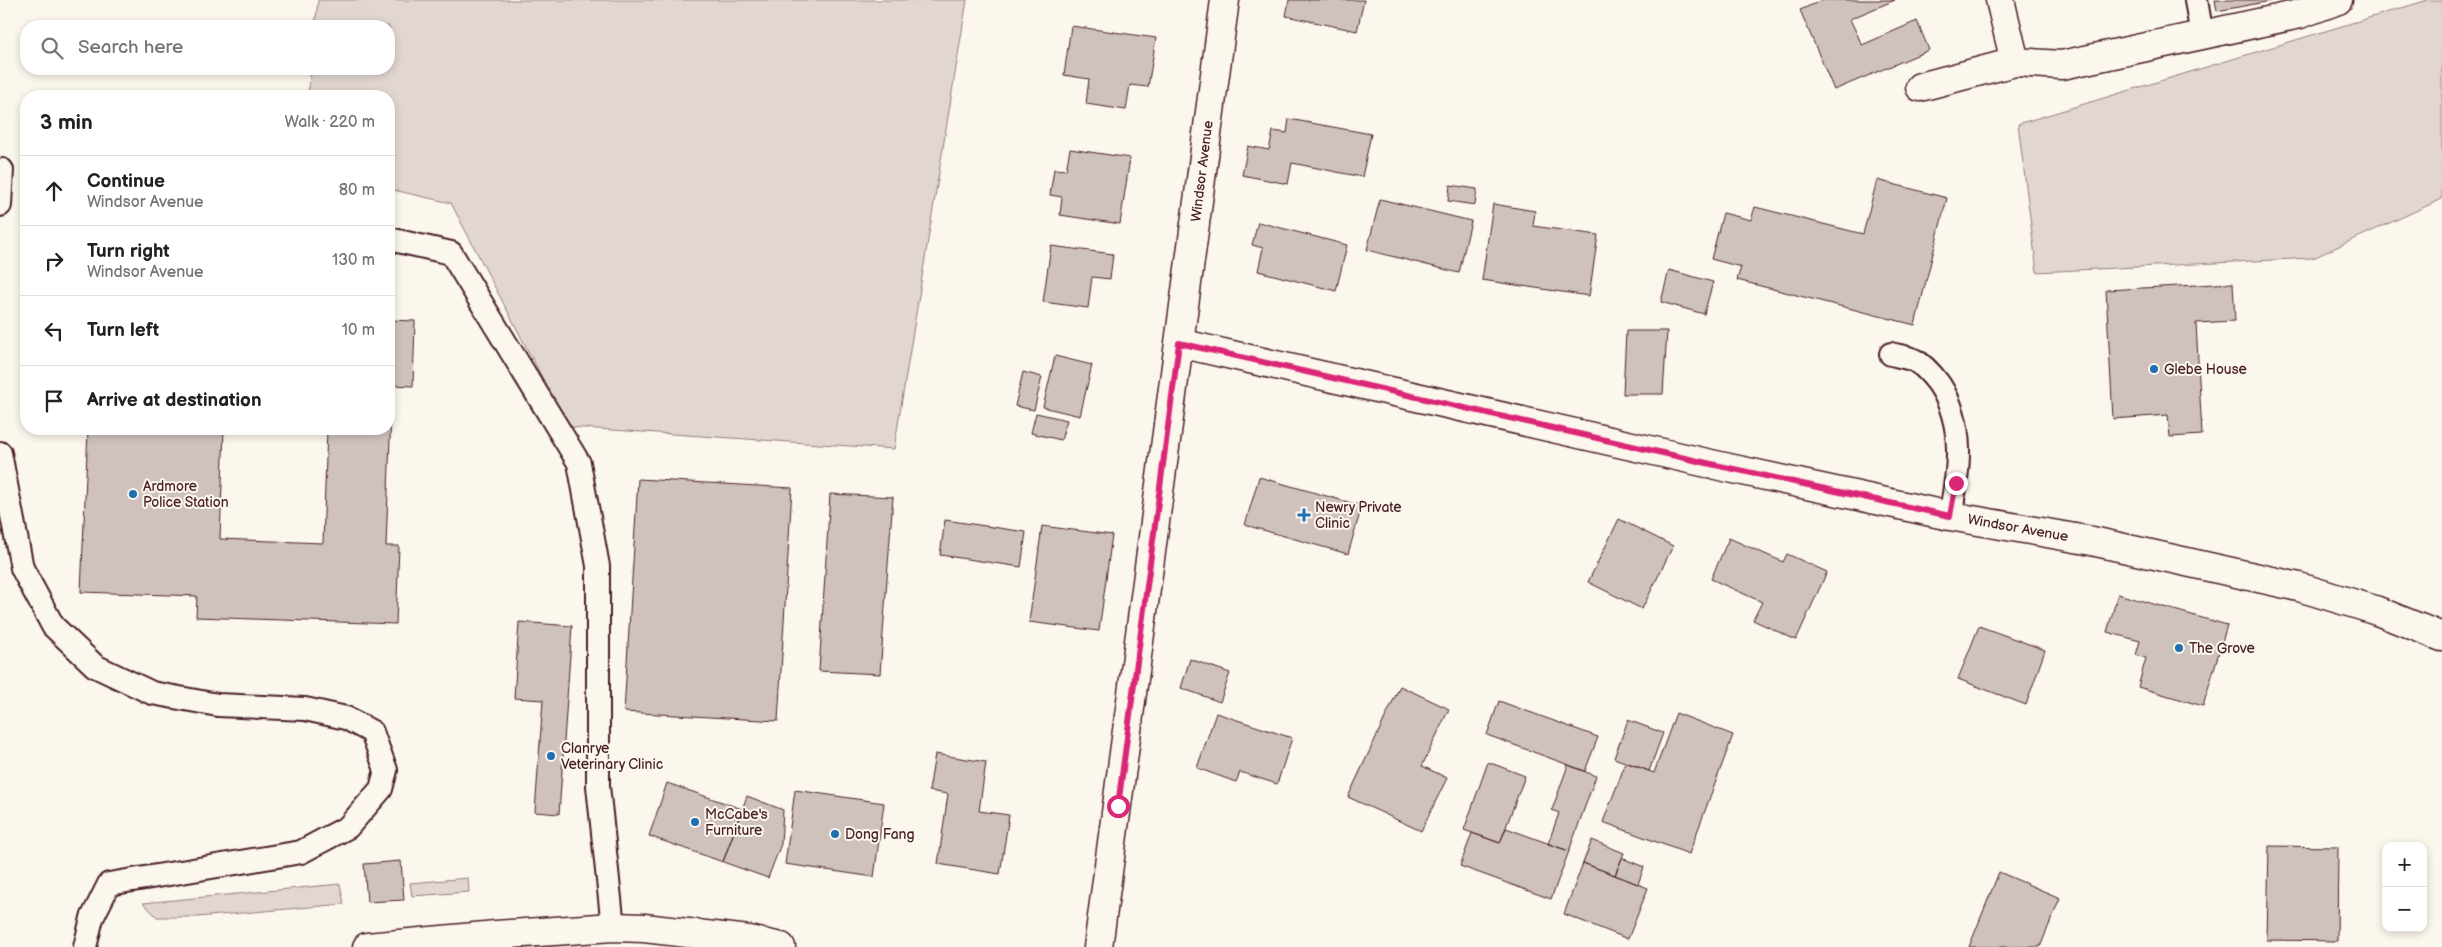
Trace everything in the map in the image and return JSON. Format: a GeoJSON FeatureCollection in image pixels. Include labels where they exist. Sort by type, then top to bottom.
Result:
{"type":"FeatureCollection","features":[{"type":"Feature","properties":{"kind":"main road","name":"Windsor Avenue"},"geometry":{"type":"LineString","coordinates":[[1098,947],[1225,0]]}},
{"type":"Feature","properties":{"kind":"main road"},"geometry":{"type":"LineString","coordinates":[[2000,0],[2016,62]]}},
{"type":"Feature","properties":{"kind":"main road"},"geometry":{"type":"LineString","coordinates":[[1920,87],[2016,62],[2062,65],[2202,36],[2300,14],[2338,0]]}},
{"type":"Feature","properties":{"kind":"main road","name":"Windsor Avenue"},"geometry":{"type":"LineString","coordinates":[[1179,343],[1720,466],[1950,516],[2092,541],[2299,588],[2375,610],[2442,637]]}},
{"type":"Feature","properties":{"kind":"main road"},"geometry":{"type":"LineString","coordinates":[[367,947],[496,935],[644,928],[749,940],[781,947]]}},
{"type":"Feature","properties":{"kind":"lane"},"geometry":{"type":"LineString","coordinates":[[2196,0],[2202,36]]}},
{"type":"Feature","properties":{"kind":"lane"},"geometry":{"type":"LineString","coordinates":[[0,205],[2,170]]}},
{"type":"Feature","properties":{"kind":"lane"},"geometry":{"type":"LineString","coordinates":[[395,240],[451,253],[579,463],[598,566],[598,786],[613,928]]}},
{"type":"Feature","properties":{"kind":"lane"},"geometry":{"type":"LineString","coordinates":[[1891,354],[1915,360],[1932,374],[1950,401],[1958,440],[1956,483],[1950,516]]}},
{"type":"Feature","properties":{"kind":"lane"},"geometry":{"type":"LineString","coordinates":[[0,453],[22,568],[53,626],[95,666],[152,693],[218,704],[305,709],[346,718],[372,732],[386,770],[381,789],[348,828],[301,852],[109,884],[92,918],[85,947]]}},
{"type":"Feature","properties":{"kind":"shaded area"},"geometry":{"type":"Polygon","coordinates":[[[318,0],[967,0],[894,449],[568,427],[451,203],[395,190],[395,90],[309,90],[310,75],[395,75],[395,20],[316,20],[318,0]]]}},
{"type":"Feature","properties":{"kind":"shaded area"},"geometry":{"type":"Polygon","coordinates":[[[2428,0],[2442,0],[2442,199],[2313,258],[2037,272],[2018,124],[2428,0]]]}},
{"type":"Feature","properties":{"kind":"shaded area"},"geometry":{"type":"Polygon","coordinates":[[[468,878],[469,892],[412,896],[410,883],[468,878]]]}},
{"type":"Feature","properties":{"kind":"shaded area"},"geometry":{"type":"Polygon","coordinates":[[[340,884],[344,904],[197,917],[157,917],[143,903],[340,884]]]}},
{"type":"Feature","properties":{"kind":"building"},"geometry":{"type":"Polygon","coordinates":[[[1289,0],[1364,0],[1357,31],[1286,16],[1289,0]]]}},
{"type":"Feature","properties":{"kind":"building"},"geometry":{"type":"Polygon","coordinates":[[[1823,0],[1895,0],[1850,19],[1862,45],[1917,21],[1929,50],[1834,90],[1800,10],[1823,0]]]}},
{"type":"Feature","properties":{"kind":"building"},"geometry":{"type":"Polygon","coordinates":[[[2215,0],[2276,0],[2217,11],[2215,0]]]}},
{"type":"Feature","properties":{"kind":"building"},"geometry":{"type":"Polygon","coordinates":[[[1071,26],[1156,38],[1148,87],[1130,85],[1126,110],[1086,104],[1089,79],[1064,75],[1071,26]]]}},
{"type":"Feature","properties":{"kind":"building"},"geometry":{"type":"Polygon","coordinates":[[[1289,119],[1371,134],[1362,177],[1292,163],[1288,184],[1242,175],[1248,146],[1269,150],[1273,131],[1287,133],[1289,119]]]}},
{"type":"Feature","properties":{"kind":"building"},"geometry":{"type":"Polygon","coordinates":[[[1070,149],[1130,158],[1120,224],[1060,215],[1062,197],[1050,195],[1054,169],[1066,170],[1070,149]]]}},
{"type":"Feature","properties":{"kind":"building"},"geometry":{"type":"Polygon","coordinates":[[[1877,180],[1947,198],[1915,325],[1737,280],[1741,267],[1711,259],[1723,213],[1751,220],[1755,207],[1863,234],[1877,180]]]}},
{"type":"Feature","properties":{"kind":"building"},"geometry":{"type":"Polygon","coordinates":[[[1450,185],[1477,189],[1475,205],[1448,201],[1450,185]]]}},
{"type":"Feature","properties":{"kind":"building"},"geometry":{"type":"Polygon","coordinates":[[[1380,199],[1471,221],[1459,273],[1367,250],[1380,199]]]}},
{"type":"Feature","properties":{"kind":"building"},"geometry":{"type":"Polygon","coordinates":[[[1493,204],[1535,211],[1533,226],[1598,235],[1589,296],[1482,280],[1493,204]]]}},
{"type":"Feature","properties":{"kind":"building"},"geometry":{"type":"Polygon","coordinates":[[[1258,222],[1347,245],[1336,291],[1258,271],[1263,248],[1252,245],[1258,222]]]}},
{"type":"Feature","properties":{"kind":"building"},"geometry":{"type":"Polygon","coordinates":[[[1051,246],[1113,254],[1110,279],[1092,277],[1088,308],[1043,302],[1051,246]]]}},
{"type":"Feature","properties":{"kind":"building"},"geometry":{"type":"Polygon","coordinates":[[[1669,270],[1713,282],[1704,314],[1661,302],[1669,270]]]}},
{"type":"Feature","properties":{"kind":"building","name":"Glebe House"},"geometry":{"type":"Polygon","coordinates":[[[2233,283],[2235,321],[2196,323],[2202,435],[2170,437],[2168,415],[2113,419],[2106,290],[2233,283]]]}},
{"type":"Feature","properties":{"kind":"building"},"geometry":{"type":"Polygon","coordinates":[[[395,320],[415,321],[413,386],[395,385],[395,320]]]}},
{"type":"Feature","properties":{"kind":"building"},"geometry":{"type":"Polygon","coordinates":[[[1626,331],[1667,331],[1663,394],[1623,394],[1626,331]]]}},
{"type":"Feature","properties":{"kind":"building"},"geometry":{"type":"Polygon","coordinates":[[[1055,356],[1092,365],[1080,416],[1043,407],[1055,356]]]}},
{"type":"Feature","properties":{"kind":"building"},"geometry":{"type":"Polygon","coordinates":[[[1023,372],[1042,377],[1034,410],[1015,406],[1023,372]]]}},
{"type":"Feature","properties":{"kind":"building"},"geometry":{"type":"Polygon","coordinates":[[[1036,413],[1067,420],[1061,440],[1031,433],[1036,413]]]}},
{"type":"Feature","properties":{"kind":"building"},"geometry":{"type":"Polygon","coordinates":[[[88,435],[224,435],[220,539],[323,543],[327,435],[390,435],[386,546],[399,546],[396,624],[196,617],[197,596],[81,592],[88,435]]]}},
{"type":"Feature","properties":{"kind":"building","name":"Newry Private Clinic"},"geometry":{"type":"Polygon","coordinates":[[[1259,477],[1362,506],[1348,554],[1245,525],[1259,477]]]}},
{"type":"Feature","properties":{"kind":"building"},"geometry":{"type":"Polygon","coordinates":[[[638,479],[792,488],[778,721],[624,712],[638,479]]]}},
{"type":"Feature","properties":{"kind":"building"},"geometry":{"type":"Polygon","coordinates":[[[830,494],[893,497],[880,674],[819,671],[830,494]]]}},
{"type":"Feature","properties":{"kind":"building"},"geometry":{"type":"Polygon","coordinates":[[[1619,519],[1673,546],[1642,609],[1588,582],[1619,519]]]}},
{"type":"Feature","properties":{"kind":"building"},"geometry":{"type":"Polygon","coordinates":[[[945,520],[1026,532],[1021,567],[940,555],[945,520]]]}},
{"type":"Feature","properties":{"kind":"building"},"geometry":{"type":"Polygon","coordinates":[[[1042,526],[1112,535],[1099,631],[1029,622],[1042,526]]]}},
{"type":"Feature","properties":{"kind":"building"},"geometry":{"type":"Polygon","coordinates":[[[1729,538],[1783,562],[1787,554],[1827,572],[1796,640],[1753,620],[1762,602],[1711,579],[1729,538]]]}},
{"type":"Feature","properties":{"kind":"building","name":"The Grove"},"geometry":{"type":"Polygon","coordinates":[[[2118,594],[2227,625],[2203,706],[2138,687],[2146,658],[2136,655],[2140,641],[2107,632],[2118,594]]]}},
{"type":"Feature","properties":{"kind":"building","name":"Clanrye Veterinary Clinic"},"geometry":{"type":"Polygon","coordinates":[[[519,622],[572,626],[559,814],[535,812],[543,700],[514,698],[519,622]]]}},
{"type":"Feature","properties":{"kind":"building"},"geometry":{"type":"Polygon","coordinates":[[[1979,626],[2045,650],[2026,705],[1958,679],[1979,626]]]}},
{"type":"Feature","properties":{"kind":"building"},"geometry":{"type":"Polygon","coordinates":[[[1190,659],[1230,673],[1220,702],[1181,688],[1190,659]]]}},
{"type":"Feature","properties":{"kind":"building"},"geometry":{"type":"Polygon","coordinates":[[[1400,686],[1449,709],[1422,766],[1447,778],[1421,831],[1348,797],[1400,686]]]}},
{"type":"Feature","properties":{"kind":"building"},"geometry":{"type":"Polygon","coordinates":[[[1499,701],[1598,737],[1585,771],[1487,735],[1499,701]]]}},
{"type":"Feature","properties":{"kind":"building"},"geometry":{"type":"Polygon","coordinates":[[[1216,713],[1292,738],[1277,784],[1240,772],[1236,782],[1197,768],[1216,713]]]}},
{"type":"Feature","properties":{"kind":"building"},"geometry":{"type":"Polygon","coordinates":[[[1676,713],[1733,735],[1689,854],[1603,822],[1626,762],[1654,773],[1676,713]]]}},
{"type":"Feature","properties":{"kind":"building"},"geometry":{"type":"Polygon","coordinates":[[[1628,720],[1663,733],[1649,771],[1614,758],[1628,720]]]}},
{"type":"Feature","properties":{"kind":"building"},"geometry":{"type":"Polygon","coordinates":[[[935,754],[986,762],[979,811],[1009,815],[1000,874],[938,864],[948,794],[929,791],[935,754]]]}},
{"type":"Feature","properties":{"kind":"building"},"geometry":{"type":"Polygon","coordinates":[[[1488,762],[1525,776],[1500,843],[1464,830],[1488,762]]]}},
{"type":"Feature","properties":{"kind":"building"},"geometry":{"type":"Polygon","coordinates":[[[1568,765],[1596,776],[1569,851],[1548,844],[1559,813],[1552,810],[1568,765]]]}},
{"type":"Feature","properties":{"kind":"building","name":"McCabe's Furniture"},"geometry":{"type":"Polygon","coordinates":[[[667,783],[742,809],[723,862],[649,836],[667,783]]]}},
{"type":"Feature","properties":{"kind":"building","name":"Dong Fang"},"geometry":{"type":"Polygon","coordinates":[[[795,790],[884,803],[874,877],[785,864],[795,790]]]}},
{"type":"Feature","properties":{"kind":"building"},"geometry":{"type":"Polygon","coordinates":[[[747,796],[783,810],[781,844],[768,878],[723,862],[747,796]]]}},
{"type":"Feature","properties":{"kind":"building"},"geometry":{"type":"Polygon","coordinates":[[[1506,828],[1569,851],[1551,899],[1460,866],[1472,833],[1500,843],[1506,828]]]}},
{"type":"Feature","properties":{"kind":"building"},"geometry":{"type":"Polygon","coordinates":[[[1592,840],[1624,853],[1615,875],[1583,863],[1592,840]]]}},
{"type":"Feature","properties":{"kind":"building"},"geometry":{"type":"Polygon","coordinates":[[[2269,846],[2338,847],[2337,941],[2267,940],[2269,846]]]}},
{"type":"Feature","properties":{"kind":"building"},"geometry":{"type":"Polygon","coordinates":[[[1622,858],[1644,867],[1638,884],[1615,875],[1622,858]]]}},
{"type":"Feature","properties":{"kind":"building"},"geometry":{"type":"Polygon","coordinates":[[[401,861],[404,900],[367,902],[364,864],[401,861]]]}},
{"type":"Feature","properties":{"kind":"building"},"geometry":{"type":"Polygon","coordinates":[[[1583,863],[1648,888],[1628,939],[1564,914],[1583,863]]]}},
{"type":"Feature","properties":{"kind":"building"},"geometry":{"type":"Polygon","coordinates":[[[1999,872],[2060,898],[2040,947],[1969,947],[1999,872]]]}},
{"type":"Feature","properties":{"kind":"place","name":"Glebe House"},"geometry":{"type":"Point","coordinates":[2154,369]}},
{"type":"Feature","properties":{"kind":"place","name":"Ardmore Police Station"},"geometry":{"type":"Point","coordinates":[133,494]}},
{"type":"Feature","properties":{"kind":"place","name":"Newry Private Clinic"},"geometry":{"type":"Point","coordinates":[1304,515]}},
{"type":"Feature","properties":{"kind":"place","name":"The Grove"},"geometry":{"type":"Point","coordinates":[2179,648]}},
{"type":"Feature","properties":{"kind":"place","name":"Clanrye Veterinary Clinic"},"geometry":{"type":"Point","coordinates":[551,756]}},
{"type":"Feature","properties":{"kind":"place","name":"McCabe's Furniture"},"geometry":{"type":"Point","coordinates":[695,822]}},
{"type":"Feature","properties":{"kind":"place","name":"Dong Fang"},"geometry":{"type":"Point","coordinates":[835,834]}},
{"type":"Feature","properties":{"kind":"route"},"geometry":{"type":"LineString","coordinates":[[1118,806],[1179,343],[1408,396],[1950,516],[1956,483]]}}]}
